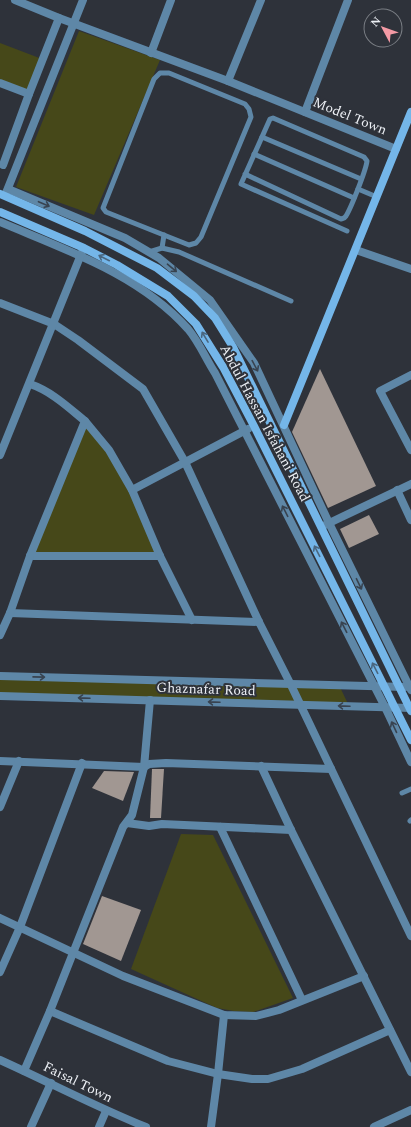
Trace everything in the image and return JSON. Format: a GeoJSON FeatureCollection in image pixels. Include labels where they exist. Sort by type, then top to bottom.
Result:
{"type":"FeatureCollection","features":[{"type":"Feature","properties":{"kind":"main road"},"geometry":{"type":"LineString","coordinates":[[396,149],[411,112]]}},
{"type":"Feature","properties":{"kind":"main road","name":"Model Town"},"geometry":{"type":"LineString","coordinates":[[284,425],[396,149]]}},
{"type":"Feature","properties":{"kind":"main road","name":"Abdul Hassan Isfahani Road"},"geometry":{"type":"LineString","coordinates":[[4,193],[85,231],[157,268],[194,296],[215,318],[234,347],[325,525],[399,687],[411,709]]}},
{"type":"Feature","properties":{"kind":"main road","name":"Abdul Hassan Isfahani Road"},"geometry":{"type":"LineString","coordinates":[[0,212],[84,248],[117,265],[168,296],[196,324],[223,368],[254,426],[411,740]]}},
{"type":"Feature","properties":{"kind":"street","name":"Model Town"},"geometry":{"type":"LineString","coordinates":[[15,0],[228,81],[396,149]]}},
{"type":"Feature","properties":{"kind":"street"},"geometry":{"type":"LineString","coordinates":[[84,0],[4,193],[125,238],[159,258],[210,300],[254,363],[284,425],[325,525],[411,688]]}},
{"type":"Feature","properties":{"kind":"street"},"geometry":{"type":"LineString","coordinates":[[151,53],[171,0]]}},
{"type":"Feature","properties":{"kind":"street"},"geometry":{"type":"LineString","coordinates":[[228,81],[261,0]]}},
{"type":"Feature","properties":{"kind":"street"},"geometry":{"type":"LineString","coordinates":[[305,112],[348,0]]}},
{"type":"Feature","properties":{"kind":"street"},"geometry":{"type":"LineString","coordinates":[[15,169],[1,164],[59,18]]}},
{"type":"Feature","properties":{"kind":"street"},"geometry":{"type":"LineString","coordinates":[[0,83],[29,94]]}},
{"type":"Feature","properties":{"kind":"street"},"geometry":{"type":"LineString","coordinates":[[0,222],[119,274],[163,304],[189,330],[215,373],[385,707],[411,762]]}},
{"type":"Feature","properties":{"kind":"street"},"geometry":{"type":"LineString","coordinates":[[0,455],[84,248]]}},
{"type":"Feature","properties":{"kind":"street"},"geometry":{"type":"LineString","coordinates":[[356,250],[411,269]]}},
{"type":"Feature","properties":{"kind":"street"},"geometry":{"type":"LineString","coordinates":[[0,303],[54,324],[78,340],[143,389],[185,462],[259,622],[290,683],[411,936]]}},
{"type":"Feature","properties":{"kind":"street"},"geometry":{"type":"LineString","coordinates":[[411,375],[380,391],[411,450]]}},
{"type":"Feature","properties":{"kind":"street"},"geometry":{"type":"LineString","coordinates":[[30,384],[38,386],[58,399],[85,421],[109,450],[132,490],[160,556],[192,620]]}},
{"type":"Feature","properties":{"kind":"street"},"geometry":{"type":"LineString","coordinates":[[0,635],[10,613],[30,556],[85,421]]}},
{"type":"Feature","properties":{"kind":"street"},"geometry":{"type":"LineString","coordinates":[[132,490],[254,426]]}},
{"type":"Feature","properties":{"kind":"street"},"geometry":{"type":"LineString","coordinates":[[325,525],[411,484]]}},
{"type":"Feature","properties":{"kind":"street"},"geometry":{"type":"LineString","coordinates":[[397,490],[411,520]]}},
{"type":"Feature","properties":{"kind":"street"},"geometry":{"type":"LineString","coordinates":[[30,556],[160,556]]}},
{"type":"Feature","properties":{"kind":"street"},"geometry":{"type":"LineString","coordinates":[[10,613],[259,622]]}},
{"type":"Feature","properties":{"kind":"street","name":"Ghaznafar Road"},"geometry":{"type":"LineString","coordinates":[[0,676],[290,683],[411,688]]}},
{"type":"Feature","properties":{"kind":"street","name":"Ghaznafar Road"},"geometry":{"type":"LineString","coordinates":[[0,696],[411,709]]}},
{"type":"Feature","properties":{"kind":"street"},"geometry":{"type":"LineString","coordinates":[[24,1071],[50,1011],[72,952],[123,827],[132,815],[144,766],[150,700]]}},
{"type":"Feature","properties":{"kind":"street"},"geometry":{"type":"LineString","coordinates":[[0,761],[144,766],[149,764],[166,763],[331,769]]}},
{"type":"Feature","properties":{"kind":"street"},"geometry":{"type":"LineString","coordinates":[[0,807],[18,761]]}},
{"type":"Feature","properties":{"kind":"street"},"geometry":{"type":"LineString","coordinates":[[0,972],[20,927],[82,763]]}},
{"type":"Feature","properties":{"kind":"street"},"geometry":{"type":"LineString","coordinates":[[261,766],[291,830],[411,1072]]}},
{"type":"Feature","properties":{"kind":"street"},"geometry":{"type":"LineString","coordinates":[[127,823],[149,826],[162,824],[220,828],[291,830]]}},
{"type":"Feature","properties":{"kind":"street"},"geometry":{"type":"LineString","coordinates":[[220,828],[302,1000]]}},
{"type":"Feature","properties":{"kind":"street"},"geometry":{"type":"LineString","coordinates":[[0,918],[122,976],[224,1015],[256,1016],[278,1010],[364,976]]}},
{"type":"Feature","properties":{"kind":"street"},"geometry":{"type":"LineString","coordinates":[[50,1011],[168,1061],[218,1074],[252,1079],[268,1079],[302,1069],[390,1030]]}},
{"type":"Feature","properties":{"kind":"street"},"geometry":{"type":"LineString","coordinates":[[211,1127],[224,1015]]}},
{"type":"Feature","properties":{"kind":"street","name":"Faisal Town"},"geometry":{"type":"LineString","coordinates":[[0,1060],[51,1083],[106,1111],[146,1127]]}},
{"type":"Feature","properties":{"kind":"street"},"geometry":{"type":"LineString","coordinates":[[31,1127],[51,1083]]}},
{"type":"Feature","properties":{"kind":"street"},"geometry":{"type":"LineString","coordinates":[[374,1127],[411,1110]]}},
{"type":"Feature","properties":{"kind":"street"},"geometry":{"type":"LineString","coordinates":[[99,1127],[106,1111]]}},
{"type":"Feature","properties":{"kind":"lane"},"geometry":{"type":"LineString","coordinates":[[160,73],[169,73],[245,104],[249,109],[251,116],[201,237],[196,243],[189,245],[164,235],[106,212],[103,208],[154,79],[160,73]]}},
{"type":"Feature","properties":{"kind":"lane"},"geometry":{"type":"LineString","coordinates":[[245,174],[341,219],[346,215],[358,189],[367,161],[364,157],[273,118],[270,119],[245,174],[241,184],[348,231]]}},
{"type":"Feature","properties":{"kind":"lane"},"geometry":{"type":"LineString","coordinates":[[262,137],[361,179]]}},
{"type":"Feature","properties":{"kind":"lane"},"geometry":{"type":"LineString","coordinates":[[254,154],[354,198]]}},
{"type":"Feature","properties":{"kind":"lane"},"geometry":{"type":"LineString","coordinates":[[358,189],[377,197]]}},
{"type":"Feature","properties":{"kind":"lane"},"geometry":{"type":"LineString","coordinates":[[162,248],[164,235]]}},
{"type":"Feature","properties":{"kind":"lane"},"geometry":{"type":"LineString","coordinates":[[149,252],[162,248],[179,252],[291,301]]}},
{"type":"Feature","properties":{"kind":"lane"},"geometry":{"type":"LineString","coordinates":[[402,793],[411,789]]}},
{"type":"Feature","properties":{"kind":"shaded area"},"geometry":{"type":"Polygon","coordinates":[[[79,31],[160,60],[94,215],[16,187],[79,31]]]}},
{"type":"Feature","properties":{"kind":"shaded area"},"geometry":{"type":"Polygon","coordinates":[[[0,43],[42,59],[29,94],[0,83],[0,43]]]}},
{"type":"Feature","properties":{"kind":"shaded area"},"geometry":{"type":"Polygon","coordinates":[[[85,421],[109,450],[160,556],[30,556],[85,421]]]}},
{"type":"Feature","properties":{"kind":"shaded area"},"geometry":{"type":"Polygon","coordinates":[[[0,677],[339,685],[349,706],[0,696],[0,677]]]}},
{"type":"Feature","properties":{"kind":"shaded area"},"geometry":{"type":"Polygon","coordinates":[[[181,834],[213,835],[293,998],[253,1012],[217,1008],[131,969],[181,834]]]}},
{"type":"Feature","properties":{"kind":"building"},"geometry":{"type":"Polygon","coordinates":[[[320,369],[376,486],[328,508],[292,432],[320,369]]]}},
{"type":"Feature","properties":{"kind":"building"},"geometry":{"type":"Polygon","coordinates":[[[369,515],[379,534],[349,548],[340,529],[369,515]]]}},
{"type":"Feature","properties":{"kind":"building"},"geometry":{"type":"Polygon","coordinates":[[[152,769],[164,769],[161,818],[150,818],[152,769]]]}},
{"type":"Feature","properties":{"kind":"building"},"geometry":{"type":"Polygon","coordinates":[[[104,771],[134,772],[123,801],[92,788],[104,771]]]}},
{"type":"Feature","properties":{"kind":"building"},"geometry":{"type":"Polygon","coordinates":[[[102,896],[141,910],[121,961],[83,944],[102,896]]]}}]}
